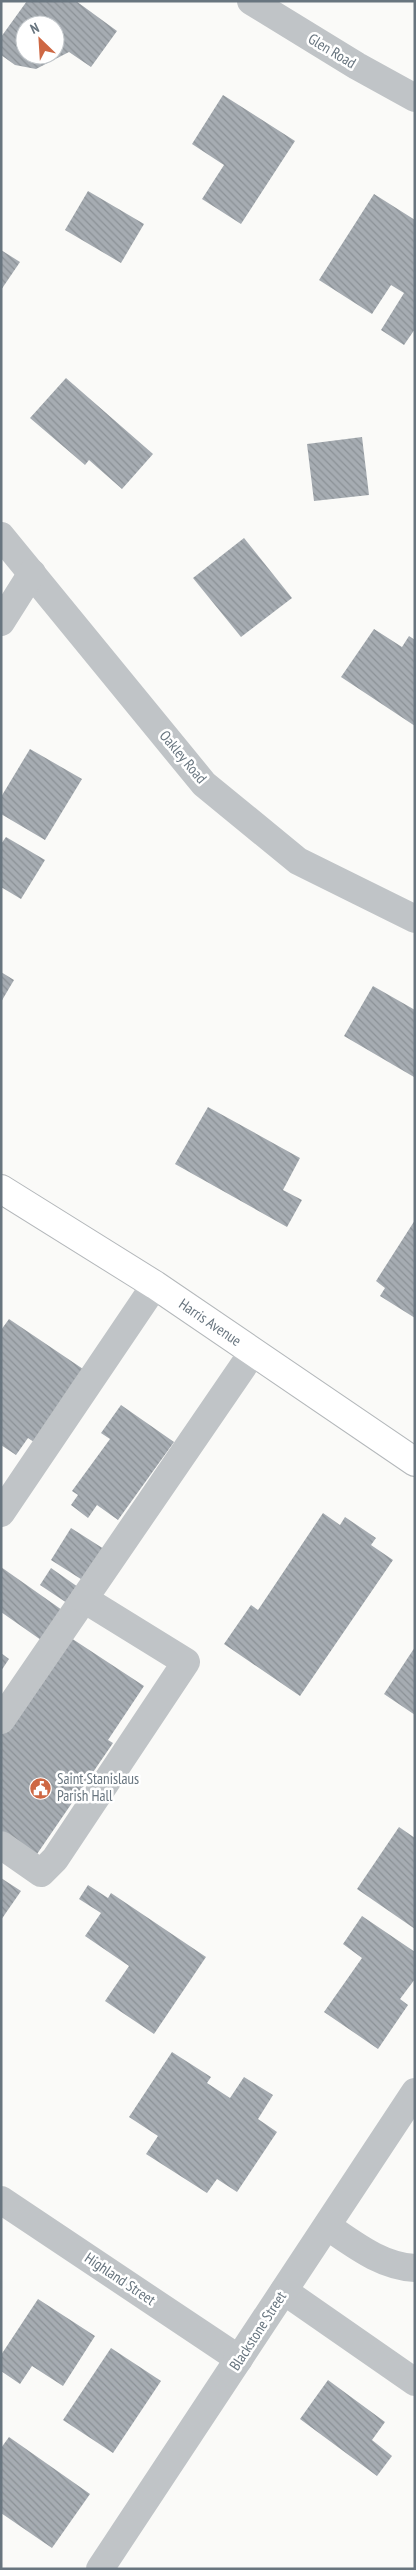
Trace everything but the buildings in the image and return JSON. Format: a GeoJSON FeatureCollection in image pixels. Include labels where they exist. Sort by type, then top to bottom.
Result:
{"type":"FeatureCollection","features":[{"type":"Feature","properties":{"kind":"main road","name":"Harris Avenue"},"geometry":{"type":"LineString","coordinates":[[1,1189],[155,1285],[415,1462]]}},
{"type":"Feature","properties":{"kind":"street","name":"Glen Road"},"geometry":{"type":"LineString","coordinates":[[251,1],[357,66],[415,98]]}},
{"type":"Feature","properties":{"kind":"street","name":"Oakley Road"},"geometry":{"type":"LineString","coordinates":[[1,536],[204,784],[298,861],[415,919]]}},
{"type":"Feature","properties":{"kind":"street"},"geometry":{"type":"LineString","coordinates":[[1,622],[32,573]]}},
{"type":"Feature","properties":{"kind":"street"},"geometry":{"type":"LineString","coordinates":[[1,1513],[155,1285]]}},
{"type":"Feature","properties":{"kind":"street"},"geometry":{"type":"LineString","coordinates":[[1,1720],[253,1352]]}},
{"type":"Feature","properties":{"kind":"street"},"geometry":{"type":"LineString","coordinates":[[1,1845],[41,1872],[55,1859],[186,1662],[84,1599]]}},
{"type":"Feature","properties":{"kind":"street","name":"Blackstone Street"},"geometry":{"type":"LineString","coordinates":[[100,2569],[412,2101]]}},
{"type":"Feature","properties":{"kind":"street","name":"Highland Street"},"geometry":{"type":"LineString","coordinates":[[1,2200],[239,2359]]}},
{"type":"Feature","properties":{"kind":"street"},"geometry":{"type":"LineString","coordinates":[[327,2226],[368,2254],[397,2267],[415,2268]]}},
{"type":"Feature","properties":{"kind":"street"},"geometry":{"type":"LineString","coordinates":[[284,2291],[415,2382]]}},
{"type":"Feature","properties":{"kind":"place","name":"Saint Stanislaus Parish Hall"},"geometry":{"type":"Point","coordinates":[41,1788]}}]}
